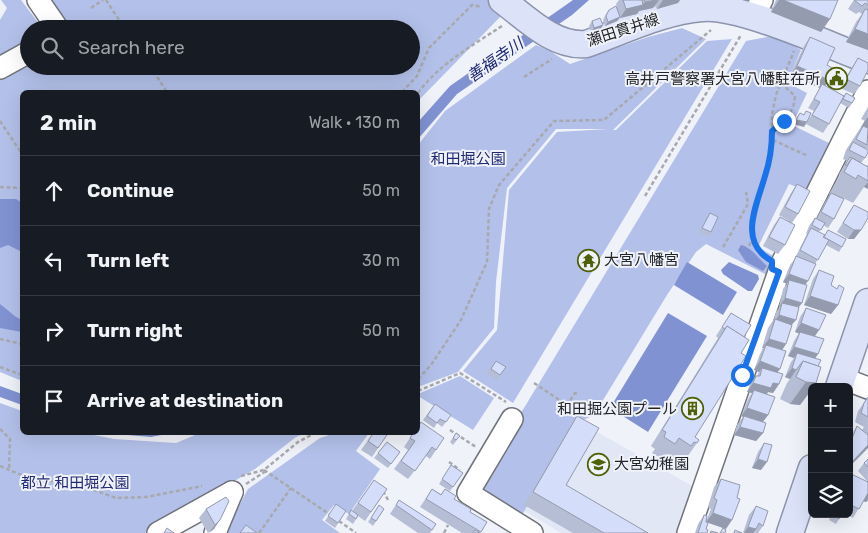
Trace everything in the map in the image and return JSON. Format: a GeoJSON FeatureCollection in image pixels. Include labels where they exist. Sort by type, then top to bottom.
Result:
{"type":"FeatureCollection","features":[{"type":"Feature","properties":{"kind":"main road","name":"瀬田貫井線"},"geometry":{"type":"LineString","coordinates":[[565,42],[586,44],[671,14],[757,8],[800,34],[868,60]]}},
{"type":"Feature","properties":{"kind":"main road"},"geometry":{"type":"LineString","coordinates":[[516,10],[565,42]]}},
{"type":"Feature","properties":{"kind":"main road"},"geometry":{"type":"LineString","coordinates":[[841,382],[868,302]]}},
{"type":"Feature","properties":{"kind":"main road"},"geometry":{"type":"LineString","coordinates":[[790,533],[810,473]]}},
{"type":"Feature","properties":{"kind":"street"},"geometry":{"type":"LineString","coordinates":[[38,0],[52,20]]}},
{"type":"Feature","properties":{"kind":"street"},"geometry":{"type":"LineString","coordinates":[[0,68],[20,57]]}},
{"type":"Feature","properties":{"kind":"street"},"geometry":{"type":"LineString","coordinates":[[688,533],[779,272],[868,91]]}},
{"type":"Feature","properties":{"kind":"street"},"geometry":{"type":"LineString","coordinates":[[841,382],[868,388]]}},
{"type":"Feature","properties":{"kind":"street"},"geometry":{"type":"LineString","coordinates":[[511,412],[490,456],[468,493],[529,532]]}},
{"type":"Feature","properties":{"kind":"street"},"geometry":{"type":"LineString","coordinates":[[158,533],[234,485]]}},
{"type":"Feature","properties":{"kind":"street"},"geometry":{"type":"LineString","coordinates":[[215,533],[234,485]]}},
{"type":"Feature","properties":{"kind":"path"},"geometry":{"type":"LineString","coordinates":[[91,8],[104,0],[118,20]]}},
{"type":"Feature","properties":{"kind":"path"},"geometry":{"type":"LineString","coordinates":[[420,69],[429,48],[472,5],[516,10]]}},
{"type":"Feature","properties":{"kind":"path"},"geometry":{"type":"LineString","coordinates":[[420,90],[424,85],[516,10]]}},
{"type":"Feature","properties":{"kind":"path"},"geometry":{"type":"LineString","coordinates":[[420,378],[432,365],[461,320],[487,262],[489,209],[498,185],[554,121],[604,120],[707,11]]}},
{"type":"Feature","properties":{"kind":"path"},"geometry":{"type":"LineString","coordinates":[[779,272],[772,269],[772,261],[757,250],[751,226],[752,216],[766,175],[772,140],[772,114],[781,83],[800,34]]}},
{"type":"Feature","properties":{"kind":"path"},"geometry":{"type":"LineString","coordinates":[[645,196],[739,39]]}},
{"type":"Feature","properties":{"kind":"path"},"geometry":{"type":"LineString","coordinates":[[524,77],[565,42]]}},
{"type":"Feature","properties":{"kind":"path"},"geometry":{"type":"LineString","coordinates":[[156,75],[166,90]]}},
{"type":"Feature","properties":{"kind":"path"},"geometry":{"type":"LineString","coordinates":[[404,90],[417,75]]}},
{"type":"Feature","properties":{"kind":"path"},"geometry":{"type":"LineString","coordinates":[[772,131],[788,118],[794,104],[795,96],[781,83]]}},
{"type":"Feature","properties":{"kind":"path"},"geometry":{"type":"LineString","coordinates":[[0,121],[20,151]]}},
{"type":"Feature","properties":{"kind":"path"},"geometry":{"type":"LineString","coordinates":[[772,140],[808,156]]}},
{"type":"Feature","properties":{"kind":"path"},"geometry":{"type":"LineString","coordinates":[[0,187],[20,187]]}},
{"type":"Feature","properties":{"kind":"path"},"geometry":{"type":"LineString","coordinates":[[723,248],[744,214],[748,204],[746,192]]}},
{"type":"Feature","properties":{"kind":"path"},"geometry":{"type":"LineString","coordinates":[[744,214],[752,216]]}},
{"type":"Feature","properties":{"kind":"path"},"geometry":{"type":"LineString","coordinates":[[749,246],[753,238]]}},
{"type":"Feature","properties":{"kind":"path"},"geometry":{"type":"LineString","coordinates":[[0,338],[20,343]]}},
{"type":"Feature","properties":{"kind":"path"},"geometry":{"type":"LineString","coordinates":[[0,367],[20,375]]}},
{"type":"Feature","properties":{"kind":"path"},"geometry":{"type":"LineString","coordinates":[[420,390],[460,373],[511,412]]}},
{"type":"Feature","properties":{"kind":"path"},"geometry":{"type":"LineString","coordinates":[[534,383],[568,406],[575,393],[578,394]]}},
{"type":"Feature","properties":{"kind":"path"},"geometry":{"type":"LineString","coordinates":[[0,429],[10,439],[9,470]]}},
{"type":"Feature","properties":{"kind":"path"},"geometry":{"type":"LineString","coordinates":[[450,430],[490,456]]}},
{"type":"Feature","properties":{"kind":"path"},"geometry":{"type":"LineString","coordinates":[[234,485],[265,471],[298,442],[311,435]]}},
{"type":"Feature","properties":{"kind":"path"},"geometry":{"type":"LineString","coordinates":[[0,466],[33,480],[72,482],[116,498],[147,497],[208,485]]}},
{"type":"Feature","properties":{"kind":"path"},"geometry":{"type":"LineString","coordinates":[[234,485],[265,471]]}},
{"type":"Feature","properties":{"kind":"path"},"geometry":{"type":"LineString","coordinates":[[265,471],[329,514]]}},
{"type":"Feature","properties":{"kind":"path"},"geometry":{"type":"LineString","coordinates":[[259,533],[291,488]]}},
{"type":"Feature","properties":{"kind":"path"},"geometry":{"type":"LineString","coordinates":[[381,489],[388,500]]}},
{"type":"Feature","properties":{"kind":"path"},"geometry":{"type":"LineString","coordinates":[[339,522],[356,533]]}},
{"type":"Feature","properties":{"kind":"path"},"geometry":{"type":"LineString","coordinates":[[444,533],[448,525]]}},
{"type":"Feature","properties":{"kind":"shaded area","name":"大宮幼稚園"},"geometry":{"type":"Polygon","coordinates":[[[571,417],[694,487],[676,533],[561,533],[518,507],[571,417]]]}},
{"type":"Feature","properties":{"kind":"green space"},"geometry":{"type":"Polygon","coordinates":[[[1,0],[21,0],[36,20],[20,20],[20,75],[420,75],[420,20],[59,20],[45,0],[488,0],[502,10],[502,15],[420,99],[420,90],[20,90],[20,380],[0,372],[0,20],[7,8],[1,0]]]}},
{"type":"Feature","properties":{"kind":"green space","name":"和田堀公園"},"geometry":{"type":"Polygon","coordinates":[[[682,28],[706,39],[613,130],[616,130],[707,41],[732,39],[513,403],[463,371],[497,330],[509,190],[557,132],[608,129],[556,129],[507,188],[496,282],[494,328],[458,372],[420,386],[420,142],[445,111],[536,45],[550,51],[570,64],[648,37],[682,28]]]}},
{"type":"Feature","properties":{"kind":"green space"},"geometry":{"type":"Polygon","coordinates":[[[767,37],[780,38],[801,50],[792,71],[790,84],[807,93],[792,125],[835,146],[814,194],[789,184],[758,247],[780,260],[771,277],[706,244],[696,252],[667,295],[594,415],[573,425],[522,515],[475,489],[746,41],[767,37]]]}},
{"type":"Feature","properties":{"kind":"green space"},"geometry":{"type":"Polygon","coordinates":[[[460,376],[494,398],[473,430],[420,397],[420,393],[460,376]]]}},
{"type":"Feature","properties":{"kind":"green space","name":"都立 和田堀公園"},"geometry":{"type":"Polygon","coordinates":[[[0,403],[20,410],[20,435],[94,435],[114,439],[176,443],[195,435],[300,435],[255,469],[145,533],[0,533],[0,403]]]}},
{"type":"Feature","properties":{"kind":"green space"},"geometry":{"type":"Polygon","coordinates":[[[329,435],[368,435],[356,451],[380,469],[349,514],[334,505],[322,520],[340,533],[224,533],[248,489],[320,438],[329,435]]]}},
{"type":"Feature","properties":{"kind":"water","name":"善福寺川"},"geometry":{"type":"Polygon","coordinates":[[[573,0],[589,0],[572,15],[457,94],[420,137],[420,120],[450,86],[573,0]]]}},
{"type":"Feature","properties":{"kind":"water"},"geometry":{"type":"Polygon","coordinates":[[[0,199],[16,199],[20,202],[20,251],[8,245],[0,248],[0,199]]]}},
{"type":"Feature","properties":{"kind":"water"},"geometry":{"type":"Polygon","coordinates":[[[741,245],[752,251],[767,266],[763,271],[746,262],[738,250],[741,245]]]}},
{"type":"Feature","properties":{"kind":"water"},"geometry":{"type":"Polygon","coordinates":[[[687,262],[737,292],[723,315],[674,285],[687,262]]]}},
{"type":"Feature","properties":{"kind":"water"},"geometry":{"type":"Polygon","coordinates":[[[729,262],[758,275],[759,279],[752,291],[748,291],[723,274],[721,270],[729,262]]]}},
{"type":"Feature","properties":{"kind":"water"},"geometry":{"type":"Polygon","coordinates":[[[0,304],[20,319],[20,332],[0,328],[0,304]]]}},
{"type":"Feature","properties":{"kind":"water"},"geometry":{"type":"Polygon","coordinates":[[[668,313],[707,336],[648,432],[610,408],[668,313]]]}},
{"type":"Feature","properties":{"kind":"water"},"geometry":{"type":"Polygon","coordinates":[[[0,386],[20,393],[20,404],[0,397],[0,386]]]}},
{"type":"Feature","properties":{"kind":"water"},"geometry":{"type":"Polygon","coordinates":[[[128,435],[162,435],[151,437],[128,435]]]}},
{"type":"Feature","properties":{"kind":"building"},"geometry":{"type":"Polygon","coordinates":[[[623,0],[642,0],[643,5],[626,9],[623,0]]]}},
{"type":"Feature","properties":{"kind":"building"},"geometry":{"type":"Polygon","coordinates":[[[783,0],[838,0],[830,19],[783,0]]]}},
{"type":"Feature","properties":{"kind":"building"},"geometry":{"type":"Polygon","coordinates":[[[854,0],[868,0],[868,5],[865,3],[862,6],[854,0]]]}},
{"type":"Feature","properties":{"kind":"building"},"geometry":{"type":"Polygon","coordinates":[[[616,6],[620,17],[608,22],[606,16],[609,10],[616,6]]]}},
{"type":"Feature","properties":{"kind":"building"},"geometry":{"type":"Polygon","coordinates":[[[865,9],[868,10],[868,34],[855,29],[865,9]]]}},
{"type":"Feature","properties":{"kind":"building"},"geometry":{"type":"Polygon","coordinates":[[[600,18],[603,25],[594,28],[592,21],[600,18]]]}},
{"type":"Feature","properties":{"kind":"building"},"geometry":{"type":"Polygon","coordinates":[[[810,37],[835,48],[827,65],[834,69],[829,80],[797,66],[810,37]]]}},
{"type":"Feature","properties":{"kind":"building"},"geometry":{"type":"Polygon","coordinates":[[[858,58],[868,63],[868,70],[860,86],[846,79],[858,58]]]}},
{"type":"Feature","properties":{"kind":"building"},"geometry":{"type":"Polygon","coordinates":[[[822,84],[844,96],[829,124],[812,115],[820,102],[814,99],[822,84]]]}},
{"type":"Feature","properties":{"kind":"building"},"geometry":{"type":"Polygon","coordinates":[[[846,93],[855,98],[852,103],[843,99],[846,93]]]}},
{"type":"Feature","properties":{"kind":"building"},"geometry":{"type":"Polygon","coordinates":[[[806,111],[811,113],[807,122],[796,120],[800,113],[804,115],[806,111]]]}},
{"type":"Feature","properties":{"kind":"building"},"geometry":{"type":"Polygon","coordinates":[[[863,126],[868,128],[867,145],[856,139],[863,126]]]}},
{"type":"Feature","properties":{"kind":"building"},"geometry":{"type":"Polygon","coordinates":[[[853,142],[868,150],[865,158],[849,150],[853,142]]]}},
{"type":"Feature","properties":{"kind":"building"},"geometry":{"type":"Polygon","coordinates":[[[850,157],[852,158],[846,166],[845,165],[850,157]]]}},
{"type":"Feature","properties":{"kind":"building"},"geometry":{"type":"Polygon","coordinates":[[[852,158],[868,167],[868,181],[858,175],[856,179],[844,172],[852,158]]]}},
{"type":"Feature","properties":{"kind":"building"},"geometry":{"type":"Polygon","coordinates":[[[797,184],[810,191],[798,214],[785,207],[797,184]]]}},
{"type":"Feature","properties":{"kind":"building"},"geometry":{"type":"Polygon","coordinates":[[[831,193],[844,199],[834,219],[821,212],[831,193]]]}},
{"type":"Feature","properties":{"kind":"building"},"geometry":{"type":"Polygon","coordinates":[[[854,205],[868,212],[868,218],[861,230],[854,230],[843,223],[854,205]]]}},
{"type":"Feature","properties":{"kind":"building"},"geometry":{"type":"Polygon","coordinates":[[[710,213],[718,217],[711,232],[702,228],[710,213]]]}},
{"type":"Feature","properties":{"kind":"building"},"geometry":{"type":"Polygon","coordinates":[[[780,217],[795,225],[785,245],[769,237],[780,217]]]}},
{"type":"Feature","properties":{"kind":"building"},"geometry":{"type":"Polygon","coordinates":[[[815,218],[825,223],[821,230],[812,225],[815,218]]]}},
{"type":"Feature","properties":{"kind":"building"},"geometry":{"type":"Polygon","coordinates":[[[811,228],[825,235],[823,237],[829,240],[818,260],[800,250],[811,228]]]}},
{"type":"Feature","properties":{"kind":"building"},"geometry":{"type":"Polygon","coordinates":[[[828,230],[846,239],[842,247],[824,237],[828,230]]]}},
{"type":"Feature","properties":{"kind":"building"},"geometry":{"type":"Polygon","coordinates":[[[796,256],[816,264],[808,281],[789,274],[796,256]]]}},
{"type":"Feature","properties":{"kind":"building"},"geometry":{"type":"Polygon","coordinates":[[[819,270],[834,276],[831,285],[837,289],[839,285],[844,288],[838,305],[810,296],[819,270]]]}},
{"type":"Feature","properties":{"kind":"building"},"geometry":{"type":"Polygon","coordinates":[[[789,280],[807,285],[802,303],[785,298],[789,280]]]}},
{"type":"Feature","properties":{"kind":"building"},"geometry":{"type":"Polygon","coordinates":[[[782,303],[799,307],[796,320],[779,315],[782,303]]]}},
{"type":"Feature","properties":{"kind":"building"},"geometry":{"type":"Polygon","coordinates":[[[806,308],[826,315],[819,330],[801,323],[806,308]]]}},
{"type":"Feature","properties":{"kind":"building"},"geometry":{"type":"Polygon","coordinates":[[[731,313],[751,325],[744,337],[727,326],[725,329],[722,327],[731,313]]]}},
{"type":"Feature","properties":{"kind":"building"},"geometry":{"type":"Polygon","coordinates":[[[775,319],[792,325],[786,344],[769,339],[775,319]]]}},
{"type":"Feature","properties":{"kind":"building","name":"和田掘公園プール"},"geometry":{"type":"Polygon","coordinates":[[[727,326],[749,340],[741,353],[746,356],[695,437],[699,440],[697,443],[694,442],[691,446],[679,438],[675,444],[664,437],[666,432],[662,430],[727,326]]]}},
{"type":"Feature","properties":{"kind":"building"},"geometry":{"type":"Polygon","coordinates":[[[800,332],[824,339],[818,354],[794,347],[800,332]]]}},
{"type":"Feature","properties":{"kind":"building"},"geometry":{"type":"Polygon","coordinates":[[[766,345],[786,351],[780,369],[760,361],[766,345]]]}},
{"type":"Feature","properties":{"kind":"building"},"geometry":{"type":"Polygon","coordinates":[[[797,353],[821,360],[818,366],[803,361],[796,370],[792,368],[797,353]]]}},
{"type":"Feature","properties":{"kind":"building"},"geometry":{"type":"Polygon","coordinates":[[[496,361],[506,367],[500,375],[491,369],[496,361]]]}},
{"type":"Feature","properties":{"kind":"building"},"geometry":{"type":"Polygon","coordinates":[[[803,361],[821,367],[816,383],[806,382],[796,377],[803,361]]]}},
{"type":"Feature","properties":{"kind":"building"},"geometry":{"type":"Polygon","coordinates":[[[762,368],[783,374],[779,384],[773,383],[771,388],[753,383],[756,376],[760,376],[762,368]]]}},
{"type":"Feature","properties":{"kind":"building"},"geometry":{"type":"Polygon","coordinates":[[[754,390],[775,397],[768,415],[747,408],[754,390]]]}},
{"type":"Feature","properties":{"kind":"building"},"geometry":{"type":"Polygon","coordinates":[[[868,397],[868,417],[861,413],[868,397]]]}},
{"type":"Feature","properties":{"kind":"building"},"geometry":{"type":"Polygon","coordinates":[[[435,404],[451,415],[446,422],[440,419],[437,423],[427,416],[435,404]]]}},
{"type":"Feature","properties":{"kind":"building"},"geometry":{"type":"Polygon","coordinates":[[[577,416],[599,428],[566,485],[648,533],[604,533],[533,492],[577,416]]]}},
{"type":"Feature","properties":{"kind":"building"},"geometry":{"type":"Polygon","coordinates":[[[744,416],[766,423],[763,433],[740,427],[744,416]]]}},
{"type":"Feature","properties":{"kind":"building"},"geometry":{"type":"Polygon","coordinates":[[[421,422],[444,438],[436,450],[432,447],[415,471],[401,461],[415,441],[410,438],[412,435],[420,435],[421,422]]]}},
{"type":"Feature","properties":{"kind":"building"},"geometry":{"type":"Polygon","coordinates":[[[857,426],[868,435],[868,445],[853,461],[853,436],[857,426]]]}},
{"type":"Feature","properties":{"kind":"building"},"geometry":{"type":"Polygon","coordinates":[[[456,433],[460,436],[456,440],[453,438],[456,433]]]}},
{"type":"Feature","properties":{"kind":"building"},"geometry":{"type":"Polygon","coordinates":[[[372,435],[387,435],[378,448],[368,441],[372,435]]]}},
{"type":"Feature","properties":{"kind":"building"},"geometry":{"type":"Polygon","coordinates":[[[387,442],[400,452],[391,464],[378,453],[387,442]]]}},
{"type":"Feature","properties":{"kind":"building"},"geometry":{"type":"Polygon","coordinates":[[[764,443],[772,445],[767,462],[758,459],[764,443]]]}},
{"type":"Feature","properties":{"kind":"building"},"geometry":{"type":"Polygon","coordinates":[[[868,459],[868,467],[864,463],[868,459]]]}},
{"type":"Feature","properties":{"kind":"building"},"geometry":{"type":"Polygon","coordinates":[[[451,465],[463,473],[453,487],[442,479],[451,465]]]}},
{"type":"Feature","properties":{"kind":"building"},"geometry":{"type":"Polygon","coordinates":[[[853,475],[868,482],[868,493],[859,509],[853,506],[853,475]]]}},
{"type":"Feature","properties":{"kind":"building"},"geometry":{"type":"Polygon","coordinates":[[[721,479],[740,485],[737,498],[740,499],[732,520],[713,513],[717,500],[714,498],[721,479]]]}},
{"type":"Feature","properties":{"kind":"building"},"geometry":{"type":"Polygon","coordinates":[[[374,480],[387,489],[371,512],[358,503],[374,480]]]}},
{"type":"Feature","properties":{"kind":"building"},"geometry":{"type":"Polygon","coordinates":[[[432,489],[441,495],[445,489],[456,496],[454,499],[471,509],[470,512],[487,522],[481,532],[426,499],[432,489]]]}},
{"type":"Feature","properties":{"kind":"building"},"geometry":{"type":"Polygon","coordinates":[[[226,497],[229,501],[220,520],[215,525],[206,509],[226,497]]]}},
{"type":"Feature","properties":{"kind":"building"},"geometry":{"type":"Polygon","coordinates":[[[399,500],[436,524],[432,530],[396,505],[399,500]]]}},
{"type":"Feature","properties":{"kind":"building"},"geometry":{"type":"Polygon","coordinates":[[[336,504],[346,511],[338,523],[328,516],[336,504]]]}},
{"type":"Feature","properties":{"kind":"building"},"geometry":{"type":"Polygon","coordinates":[[[379,505],[384,509],[376,521],[371,518],[379,505]]]}},
{"type":"Feature","properties":{"kind":"building"},"geometry":{"type":"Polygon","coordinates":[[[756,506],[768,511],[763,526],[759,523],[756,529],[748,527],[756,506]]]}},
{"type":"Feature","properties":{"kind":"building"},"geometry":{"type":"Polygon","coordinates":[[[351,510],[358,515],[356,519],[349,514],[351,510]]]}},
{"type":"Feature","properties":{"kind":"building"},"geometry":{"type":"Polygon","coordinates":[[[704,515],[707,516],[707,533],[698,533],[704,515]]]}},
{"type":"Feature","properties":{"kind":"building"},"geometry":{"type":"Polygon","coordinates":[[[246,525],[257,533],[240,533],[246,525]]]}},
{"type":"Feature","properties":{"kind":"building"},"geometry":{"type":"Polygon","coordinates":[[[167,528],[174,533],[164,533],[167,528]]]}},
{"type":"Feature","properties":{"kind":"building"},"geometry":{"type":"Polygon","coordinates":[[[723,528],[726,530],[725,533],[720,533],[723,528]]]}},
{"type":"Feature","properties":{"kind":"place","name":"高井戸警察署大宮八幡駐在所"},"geometry":{"type":"Point","coordinates":[836,79]}},
{"type":"Feature","properties":{"kind":"place","name":"大宮八幡宮"},"geometry":{"type":"Point","coordinates":[588,260]}},
{"type":"Feature","properties":{"kind":"place","name":"和田掘公園プール"},"geometry":{"type":"Point","coordinates":[693,409]}},
{"type":"Feature","properties":{"kind":"place","name":"大宮幼稚園"},"geometry":{"type":"Point","coordinates":[598,464]}},
{"type":"Feature","properties":{"kind":"route"},"geometry":{"type":"LineString","coordinates":[[742,375],[779,272],[772,269],[772,261],[764,257],[757,250],[751,226],[752,216],[770,157],[772,131],[784,121]]}}]}
